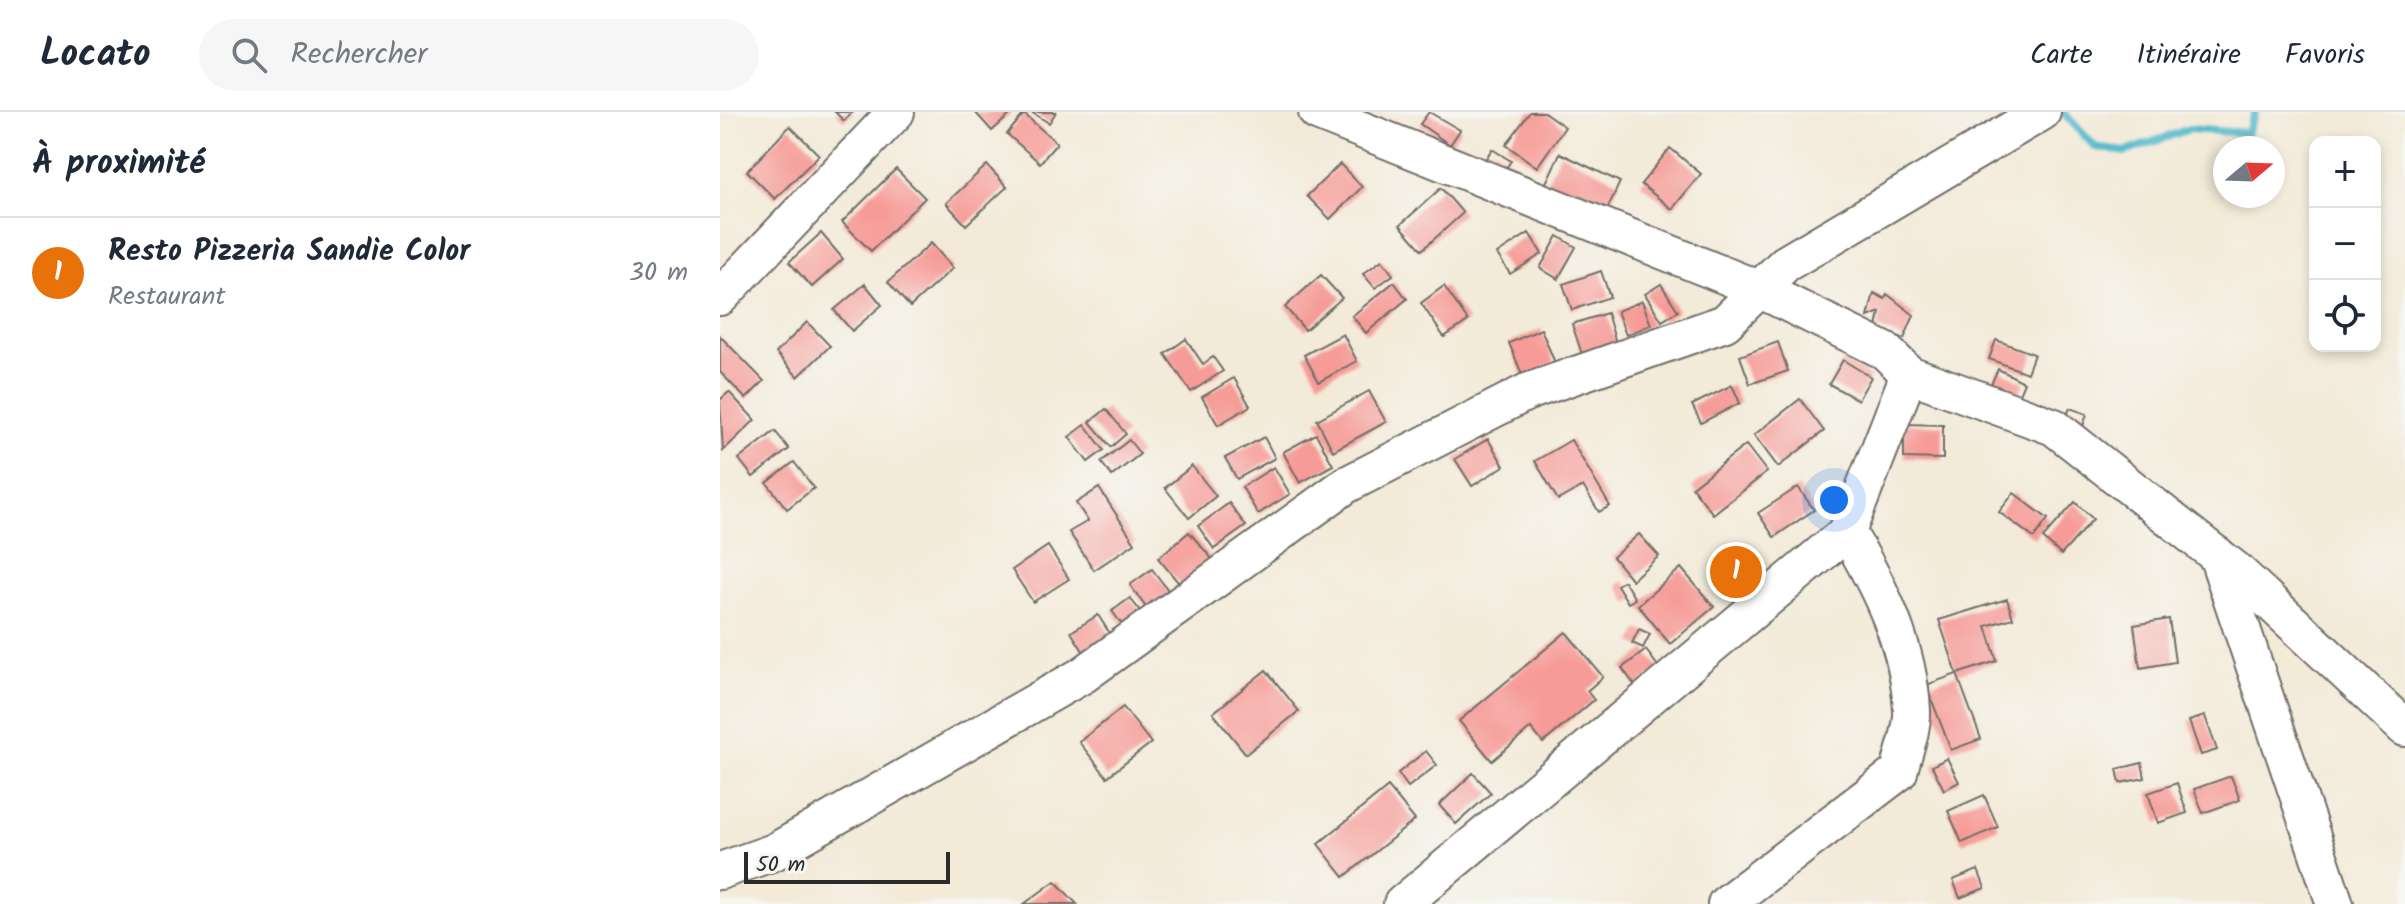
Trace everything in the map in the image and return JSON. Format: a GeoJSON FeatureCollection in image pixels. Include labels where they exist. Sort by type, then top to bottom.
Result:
{"type":"FeatureCollection","features":[{"type":"Feature","properties":{"kind":"street"},"geometry":{"type":"LineString","coordinates":[[720,297],[896,112]]}},
{"type":"Feature","properties":{"kind":"street"},"geometry":{"type":"LineString","coordinates":[[1317,112],[1761,290],[1885,351],[1909,374],[2054,427],[2217,555],[2405,728]]}},
{"type":"Feature","properties":{"kind":"street"},"geometry":{"type":"LineString","coordinates":[[720,871],[774,852],[1083,675],[1346,485],[1527,392],[1725,323],[1785,264],[2038,116]]}},
{"type":"Feature","properties":{"kind":"street"},"geometry":{"type":"LineString","coordinates":[[1402,904],[1847,532],[1909,374]]}},
{"type":"Feature","properties":{"kind":"street"},"geometry":{"type":"LineString","coordinates":[[1726,904],[1899,772],[1912,713],[1902,653],[1883,593],[1847,532]]}},
{"type":"Feature","properties":{"kind":"street"},"geometry":{"type":"LineString","coordinates":[[2217,555],[2236,621],[2335,904]]}},
{"type":"Feature","properties":{"kind":"building"},"geometry":{"type":"Polygon","coordinates":[[[835,112],[853,112],[844,121],[835,112]]]}},
{"type":"Feature","properties":{"kind":"building"},"geometry":{"type":"Polygon","coordinates":[[[975,112],[1013,112],[992,131],[975,112]]]}},
{"type":"Feature","properties":{"kind":"building"},"geometry":{"type":"Polygon","coordinates":[[[1031,112],[1056,112],[1049,123],[1031,112]]]}},
{"type":"Feature","properties":{"kind":"building"},"geometry":{"type":"Polygon","coordinates":[[[1429,112],[1460,130],[1450,145],[1420,124],[1429,112]]]}},
{"type":"Feature","properties":{"kind":"building"},"geometry":{"type":"Polygon","coordinates":[[[1530,112],[1544,112],[1565,127],[1537,167],[1506,145],[1530,112]]]}},
{"type":"Feature","properties":{"kind":"building"},"geometry":{"type":"Polygon","coordinates":[[[1024,114],[1057,143],[1040,163],[1007,134],[1024,114]]]}},
{"type":"Feature","properties":{"kind":"building"},"geometry":{"type":"Polygon","coordinates":[[[790,126],[819,155],[775,199],[747,171],[790,126]]]}},
{"type":"Feature","properties":{"kind":"building"},"geometry":{"type":"Polygon","coordinates":[[[1670,148],[1701,174],[1672,209],[1641,184],[1670,148]]]}},
{"type":"Feature","properties":{"kind":"building"},"geometry":{"type":"Polygon","coordinates":[[[1492,149],[1511,161],[1501,175],[1483,163],[1492,149]]]}},
{"type":"Feature","properties":{"kind":"building"},"geometry":{"type":"Polygon","coordinates":[[[1560,153],[1620,182],[1605,214],[1545,185],[1560,153]]]}},
{"type":"Feature","properties":{"kind":"building"},"geometry":{"type":"Polygon","coordinates":[[[1340,164],[1362,187],[1330,219],[1307,196],[1340,164]]]}},
{"type":"Feature","properties":{"kind":"building"},"geometry":{"type":"Polygon","coordinates":[[[987,165],[1007,187],[966,225],[946,203],[987,165]]]}},
{"type":"Feature","properties":{"kind":"building"},"geometry":{"type":"Polygon","coordinates":[[[896,169],[925,198],[871,251],[842,222],[896,169]]]}},
{"type":"Feature","properties":{"kind":"building"},"geometry":{"type":"Polygon","coordinates":[[[1441,188],[1463,213],[1422,250],[1400,225],[1441,188]]]}},
{"type":"Feature","properties":{"kind":"building"},"geometry":{"type":"Polygon","coordinates":[[[821,233],[843,259],[812,287],[789,262],[821,233]]]}},
{"type":"Feature","properties":{"kind":"building"},"geometry":{"type":"Polygon","coordinates":[[[1529,233],[1542,254],[1510,274],[1497,254],[1529,233]]]}},
{"type":"Feature","properties":{"kind":"building"},"geometry":{"type":"Polygon","coordinates":[[[1558,236],[1576,247],[1558,279],[1540,268],[1558,236]]]}},
{"type":"Feature","properties":{"kind":"building"},"geometry":{"type":"Polygon","coordinates":[[[931,243],[953,268],[910,307],[888,282],[931,243]]]}},
{"type":"Feature","properties":{"kind":"building"},"geometry":{"type":"Polygon","coordinates":[[[1382,260],[1393,275],[1375,288],[1363,274],[1382,260]]]}},
{"type":"Feature","properties":{"kind":"building"},"geometry":{"type":"Polygon","coordinates":[[[1601,271],[1610,297],[1572,310],[1563,284],[1601,271]]]}},
{"type":"Feature","properties":{"kind":"building"},"geometry":{"type":"Polygon","coordinates":[[[1321,275],[1342,298],[1305,330],[1285,307],[1321,275]]]}},
{"type":"Feature","properties":{"kind":"building"},"geometry":{"type":"Polygon","coordinates":[[[1394,282],[1407,299],[1366,333],[1352,316],[1394,282]]]}},
{"type":"Feature","properties":{"kind":"building"},"geometry":{"type":"Polygon","coordinates":[[[865,284],[882,305],[852,331],[834,310],[865,284]]]}},
{"type":"Feature","properties":{"kind":"building"},"geometry":{"type":"Polygon","coordinates":[[[1661,284],[1678,311],[1662,321],[1645,294],[1661,284]]]}},
{"type":"Feature","properties":{"kind":"building"},"geometry":{"type":"Polygon","coordinates":[[[1444,286],[1468,321],[1444,337],[1421,303],[1444,286]]]}},
{"type":"Feature","properties":{"kind":"building"},"geometry":{"type":"Polygon","coordinates":[[[1874,293],[1885,299],[1887,294],[1914,315],[1904,339],[1877,328],[1880,312],[1868,317],[1874,293]]]}},
{"type":"Feature","properties":{"kind":"building"},"geometry":{"type":"Polygon","coordinates":[[[1642,301],[1651,325],[1626,335],[1617,311],[1642,301]]]}},
{"type":"Feature","properties":{"kind":"building"},"geometry":{"type":"Polygon","coordinates":[[[1607,313],[1616,343],[1582,354],[1572,324],[1607,313]]]}},
{"type":"Feature","properties":{"kind":"building"},"geometry":{"type":"Polygon","coordinates":[[[807,322],[830,346],[798,377],[776,353],[807,322]]]}},
{"type":"Feature","properties":{"kind":"building"},"geometry":{"type":"Polygon","coordinates":[[[1541,329],[1555,363],[1523,377],[1509,343],[1541,329]]]}},
{"type":"Feature","properties":{"kind":"building"},"geometry":{"type":"Polygon","coordinates":[[[1343,334],[1357,361],[1319,382],[1304,355],[1343,334]]]}},
{"type":"Feature","properties":{"kind":"building"},"geometry":{"type":"Polygon","coordinates":[[[720,336],[764,381],[746,399],[720,372],[720,336]]]}},
{"type":"Feature","properties":{"kind":"building"},"geometry":{"type":"Polygon","coordinates":[[[1186,339],[1203,364],[1213,357],[1223,371],[1191,392],[1165,354],[1186,339]]]}},
{"type":"Feature","properties":{"kind":"building"},"geometry":{"type":"Polygon","coordinates":[[[1996,340],[2034,354],[2027,373],[1989,359],[1996,340]]]}},
{"type":"Feature","properties":{"kind":"building"},"geometry":{"type":"Polygon","coordinates":[[[1778,342],[1788,371],[1750,384],[1740,356],[1778,342]]]}},
{"type":"Feature","properties":{"kind":"building"},"geometry":{"type":"Polygon","coordinates":[[[1843,360],[1871,377],[1858,400],[1829,384],[1843,360]]]}},
{"type":"Feature","properties":{"kind":"building"},"geometry":{"type":"Polygon","coordinates":[[[1998,369],[2024,382],[2016,401],[1989,388],[1998,369]]]}},
{"type":"Feature","properties":{"kind":"building"},"geometry":{"type":"Polygon","coordinates":[[[1234,378],[1250,406],[1218,425],[1202,397],[1234,378]]]}},
{"type":"Feature","properties":{"kind":"building"},"geometry":{"type":"Polygon","coordinates":[[[1732,385],[1740,403],[1701,423],[1692,405],[1732,385]]]}},
{"type":"Feature","properties":{"kind":"building"},"geometry":{"type":"Polygon","coordinates":[[[1369,391],[1386,422],[1333,451],[1317,420],[1369,391]]]}},
{"type":"Feature","properties":{"kind":"building"},"geometry":{"type":"Polygon","coordinates":[[[729,392],[755,420],[723,451],[720,400],[729,392]]]}},
{"type":"Feature","properties":{"kind":"building"},"geometry":{"type":"Polygon","coordinates":[[[1800,399],[1824,431],[1778,467],[1754,435],[1800,399]]]}},
{"type":"Feature","properties":{"kind":"building"},"geometry":{"type":"Polygon","coordinates":[[[2070,408],[2087,414],[2083,426],[2065,420],[2070,408]]]}},
{"type":"Feature","properties":{"kind":"building"},"geometry":{"type":"Polygon","coordinates":[[[1106,409],[1126,434],[1111,447],[1090,422],[1106,409]]]}},
{"type":"Feature","properties":{"kind":"building"},"geometry":{"type":"Polygon","coordinates":[[[1904,424],[1943,425],[1943,459],[1904,458],[1904,424]]]}},
{"type":"Feature","properties":{"kind":"building"},"geometry":{"type":"Polygon","coordinates":[[[1085,425],[1104,450],[1088,462],[1069,437],[1085,425]]]}},
{"type":"Feature","properties":{"kind":"building"},"geometry":{"type":"Polygon","coordinates":[[[775,431],[789,449],[753,477],[739,459],[775,431]]]}},
{"type":"Feature","properties":{"kind":"building"},"geometry":{"type":"Polygon","coordinates":[[[1316,434],[1333,465],[1300,483],[1283,452],[1316,434]]]}},
{"type":"Feature","properties":{"kind":"building"},"geometry":{"type":"Polygon","coordinates":[[[1264,437],[1275,458],[1237,479],[1225,458],[1264,437]]]}},
{"type":"Feature","properties":{"kind":"building"},"geometry":{"type":"Polygon","coordinates":[[[1488,439],[1504,466],[1472,486],[1455,459],[1488,439]]]}},
{"type":"Feature","properties":{"kind":"building"},"geometry":{"type":"Polygon","coordinates":[[[1129,440],[1140,454],[1112,476],[1101,462],[1129,440]]]}},
{"type":"Feature","properties":{"kind":"building"},"geometry":{"type":"Polygon","coordinates":[[[1571,440],[1610,506],[1599,512],[1583,486],[1558,500],[1535,461],[1571,440]]]}},
{"type":"Feature","properties":{"kind":"building"},"geometry":{"type":"Polygon","coordinates":[[[1746,445],[1767,472],[1713,514],[1692,487],[1746,445]]]}},
{"type":"Feature","properties":{"kind":"building"},"geometry":{"type":"Polygon","coordinates":[[[794,462],[814,488],[787,509],[767,483],[794,462]]]}},
{"type":"Feature","properties":{"kind":"building"},"geometry":{"type":"Polygon","coordinates":[[[1192,466],[1216,496],[1189,518],[1165,488],[1192,466]]]}},
{"type":"Feature","properties":{"kind":"building"},"geometry":{"type":"Polygon","coordinates":[[[1274,467],[1290,494],[1258,514],[1242,487],[1274,467]]]}},
{"type":"Feature","properties":{"kind":"building"},"geometry":{"type":"Polygon","coordinates":[[[1798,487],[1814,510],[1774,537],[1758,513],[1798,487]]]}},
{"type":"Feature","properties":{"kind":"building"},"geometry":{"type":"Polygon","coordinates":[[[1099,488],[1135,543],[1094,570],[1069,532],[1088,521],[1076,503],[1099,488]]]}},
{"type":"Feature","properties":{"kind":"building"},"geometry":{"type":"Polygon","coordinates":[[[2014,493],[2048,519],[2034,538],[1999,512],[2014,493]]]}},
{"type":"Feature","properties":{"kind":"building"},"geometry":{"type":"Polygon","coordinates":[[[2075,502],[2093,519],[2061,555],[2043,538],[2075,502]]]}},
{"type":"Feature","properties":{"kind":"building"},"geometry":{"type":"Polygon","coordinates":[[[1229,503],[1246,526],[1214,549],[1198,526],[1229,503]]]}},
{"type":"Feature","properties":{"kind":"building"},"geometry":{"type":"Polygon","coordinates":[[[1189,532],[1214,561],[1182,587],[1158,558],[1189,532]]]}},
{"type":"Feature","properties":{"kind":"building"},"geometry":{"type":"Polygon","coordinates":[[[1639,534],[1659,556],[1632,580],[1613,557],[1639,534]]]}},
{"type":"Feature","properties":{"kind":"building"},"geometry":{"type":"Polygon","coordinates":[[[1048,546],[1069,579],[1033,602],[1012,570],[1048,546]]]}},
{"type":"Feature","properties":{"kind":"building"},"geometry":{"type":"Polygon","coordinates":[[[1681,568],[1714,607],[1670,644],[1638,605],[1681,568]]]}},
{"type":"Feature","properties":{"kind":"building"},"geometry":{"type":"Polygon","coordinates":[[[1152,569],[1171,594],[1148,610],[1130,585],[1152,569]]]}},
{"type":"Feature","properties":{"kind":"building"},"geometry":{"type":"Polygon","coordinates":[[[1624,581],[1635,599],[1628,603],[1617,585],[1624,581]]]}},
{"type":"Feature","properties":{"kind":"building"},"geometry":{"type":"Polygon","coordinates":[[[1130,598],[1144,616],[1126,630],[1112,611],[1130,598]]]}},
{"type":"Feature","properties":{"kind":"building"},"geometry":{"type":"Polygon","coordinates":[[[2007,599],[2013,618],[1986,626],[1997,661],[1957,674],[1939,620],[2007,599]]]}},
{"type":"Feature","properties":{"kind":"building"},"geometry":{"type":"Polygon","coordinates":[[[1098,615],[1112,637],[1085,654],[1071,632],[1098,615]]]}},
{"type":"Feature","properties":{"kind":"building"},"geometry":{"type":"Polygon","coordinates":[[[2169,619],[2175,662],[2140,668],[2134,625],[2169,619]]]}},
{"type":"Feature","properties":{"kind":"building"},"geometry":{"type":"Polygon","coordinates":[[[1639,629],[1650,634],[1643,648],[1632,643],[1639,629]]]}},
{"type":"Feature","properties":{"kind":"building"},"geometry":{"type":"Polygon","coordinates":[[[1566,632],[1603,677],[1587,691],[1594,700],[1543,743],[1531,728],[1492,761],[1459,721],[1566,632]]]}},
{"type":"Feature","properties":{"kind":"building"},"geometry":{"type":"Polygon","coordinates":[[[1646,650],[1660,669],[1636,687],[1622,668],[1646,650]]]}},
{"type":"Feature","properties":{"kind":"building"},"geometry":{"type":"Polygon","coordinates":[[[1266,670],[1299,711],[1246,754],[1213,713],[1266,670]]]}},
{"type":"Feature","properties":{"kind":"building"},"geometry":{"type":"Polygon","coordinates":[[[1957,674],[1981,739],[1951,750],[1926,685],[1957,674]]]}},
{"type":"Feature","properties":{"kind":"building"},"geometry":{"type":"Polygon","coordinates":[[[1123,707],[1151,743],[1107,777],[1079,742],[1123,707]]]}},
{"type":"Feature","properties":{"kind":"building"},"geometry":{"type":"Polygon","coordinates":[[[2205,716],[2217,750],[2201,755],[2189,721],[2205,716]]]}},
{"type":"Feature","properties":{"kind":"building"},"geometry":{"type":"Polygon","coordinates":[[[1426,751],[1437,765],[1408,787],[1398,773],[1426,751]]]}},
{"type":"Feature","properties":{"kind":"building"},"geometry":{"type":"Polygon","coordinates":[[[1947,758],[1959,782],[1944,790],[1932,766],[1947,758]]]}},
{"type":"Feature","properties":{"kind":"building"},"geometry":{"type":"Polygon","coordinates":[[[2142,763],[2145,778],[2120,783],[2117,769],[2142,763]]]}},
{"type":"Feature","properties":{"kind":"building"},"geometry":{"type":"Polygon","coordinates":[[[1473,773],[1491,793],[1456,824],[1439,805],[1473,773]]]}},
{"type":"Feature","properties":{"kind":"building"},"geometry":{"type":"Polygon","coordinates":[[[2231,776],[2240,800],[2203,813],[2194,789],[2231,776]]]}},
{"type":"Feature","properties":{"kind":"building"},"geometry":{"type":"Polygon","coordinates":[[[2177,783],[2187,813],[2158,823],[2148,793],[2177,783]]]}},
{"type":"Feature","properties":{"kind":"building"},"geometry":{"type":"Polygon","coordinates":[[[1388,787],[1415,820],[1344,877],[1318,844],[1388,787]]]}},
{"type":"Feature","properties":{"kind":"building"},"geometry":{"type":"Polygon","coordinates":[[[1984,795],[1998,827],[1962,843],[1948,811],[1984,795]]]}},
{"type":"Feature","properties":{"kind":"building"},"geometry":{"type":"Polygon","coordinates":[[[1978,870],[1985,888],[1960,898],[1953,880],[1978,870]]]}},
{"type":"Feature","properties":{"kind":"building"},"geometry":{"type":"Polygon","coordinates":[[[1055,881],[1077,904],[1024,904],[1055,881]]]}},
{"type":"Feature","properties":{"kind":"waterway"},"geometry":{"type":"LineString","coordinates":[[2063,112],[2095,147],[2125,152],[2189,129],[2247,133],[2255,112]]}},
{"type":"Feature","properties":{"kind":"place","name":"Resto Pizzeria Sandie Color"},"geometry":{"type":"Point","coordinates":[1736,572]}}]}
